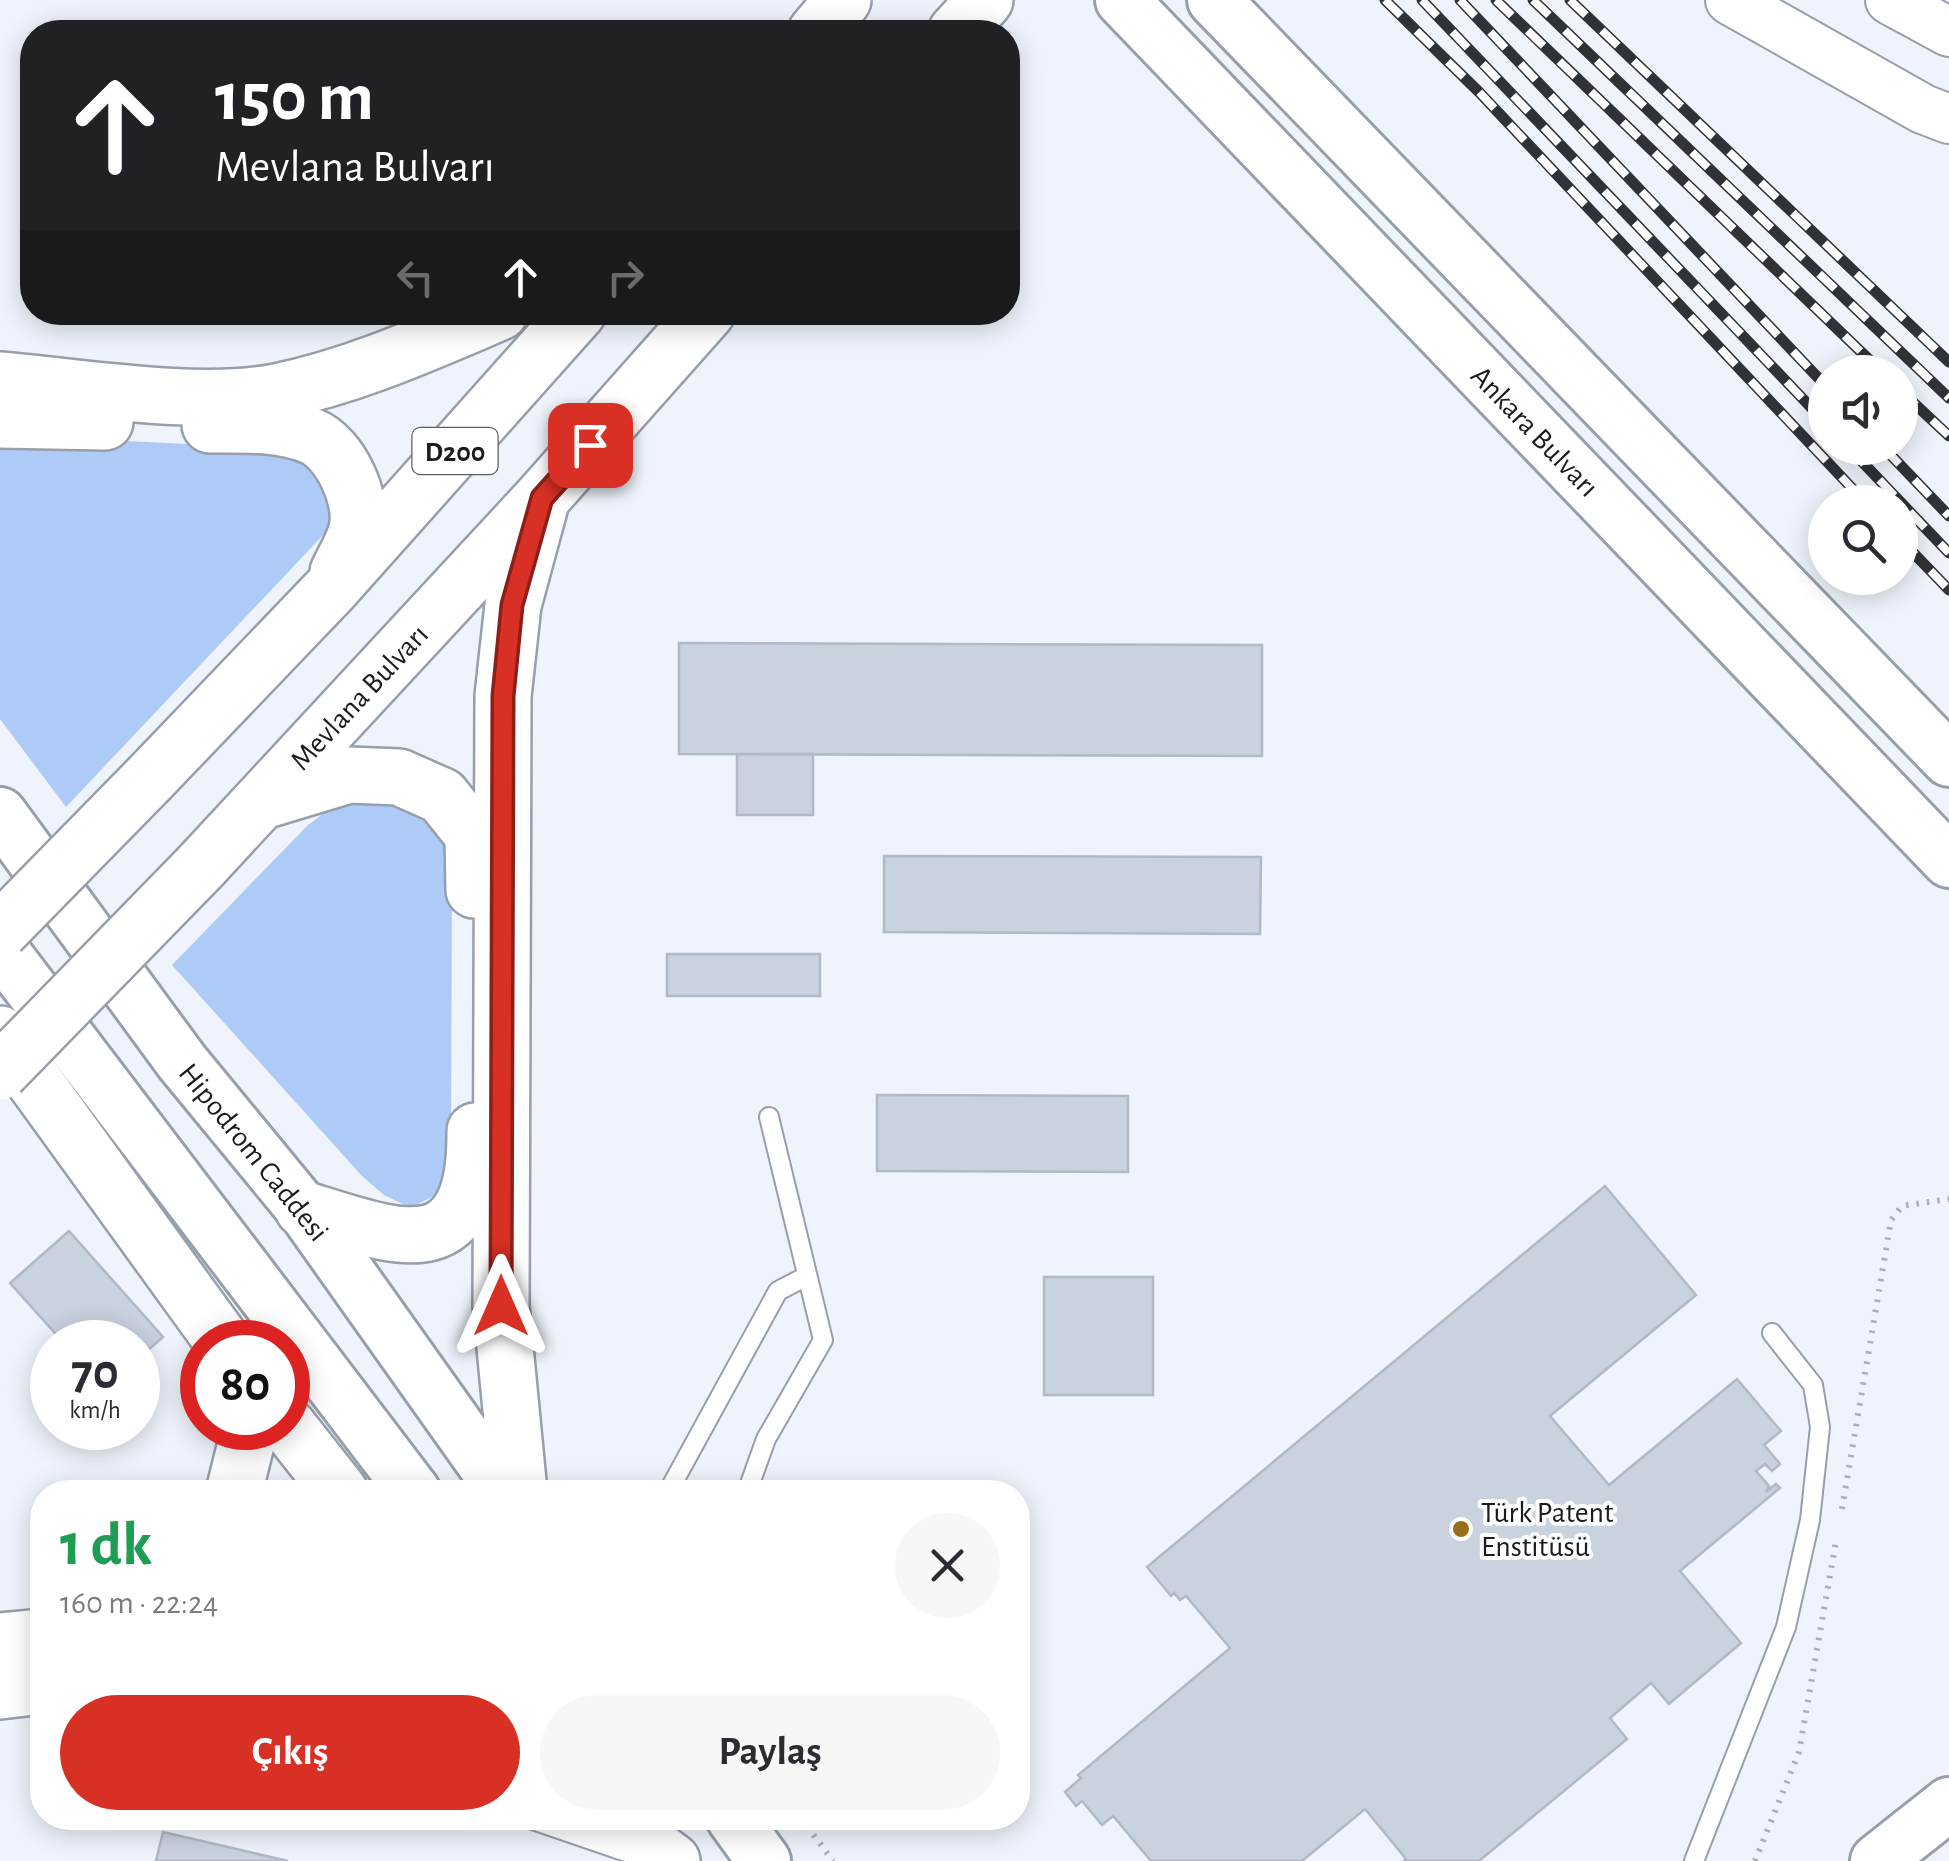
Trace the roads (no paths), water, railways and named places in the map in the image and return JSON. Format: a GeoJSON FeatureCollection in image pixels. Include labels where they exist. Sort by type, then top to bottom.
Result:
{"type":"FeatureCollection","features":[{"type":"Feature","properties":{"kind":"highway"},"geometry":{"type":"LineString","coordinates":[[826,20],[843,0]]}},
{"type":"Feature","properties":{"kind":"highway"},"geometry":{"type":"LineString","coordinates":[[967,20],[985,0]]}},
{"type":"Feature","properties":{"kind":"highway"},"geometry":{"type":"LineString","coordinates":[[0,380],[179,395],[273,392],[382,363],[470,325]]}},
{"type":"Feature","properties":{"kind":"highway","name":"D200"},"geometry":{"type":"LineString","coordinates":[[0,931],[331,589],[566,325]]}},
{"type":"Feature","properties":{"kind":"highway","name":"Mevlana Bulvarı"},"geometry":{"type":"LineString","coordinates":[[0,1072],[263,801],[695,325]]}},
{"type":"Feature","properties":{"kind":"highway"},"geometry":{"type":"LineString","coordinates":[[0,420],[268,426],[315,436],[342,467],[356,496],[358,527],[331,589]]}},
{"type":"Feature","properties":{"kind":"highway"},"geometry":{"type":"LineString","coordinates":[[519,1480],[501,1306],[503,696],[512,605],[542,498]]}},
{"type":"Feature","properties":{"kind":"highway"},"geometry":{"type":"LineString","coordinates":[[263,801],[349,776],[399,777],[442,796],[474,835],[476,1170],[465,1201],[442,1226],[421,1237],[393,1236],[303,1209]]}},
{"type":"Feature","properties":{"kind":"highway"},"geometry":{"type":"LineString","coordinates":[[0,1034],[207,1320]]}},
{"type":"Feature","properties":{"kind":"highway"},"geometry":{"type":"LineString","coordinates":[[237,1480],[244,1450]]}},
{"type":"Feature","properties":{"kind":"highway"},"geometry":{"type":"LineString","coordinates":[[307,1450],[331,1480]]}},
{"type":"Feature","properties":{"kind":"highway"},"geometry":{"type":"LineString","coordinates":[[0,1641],[30,1638]]}},
{"type":"Feature","properties":{"kind":"highway"},"geometry":{"type":"LineString","coordinates":[[631,1830],[676,1861]]}},
{"type":"Feature","properties":{"kind":"highway"},"geometry":{"type":"LineString","coordinates":[[647,1830],[676,1861]]}},
{"type":"Feature","properties":{"kind":"main road","name":"Ankara Bulvarı"},"geometry":{"type":"LineString","coordinates":[[1122,0],[1949,861]]}},
{"type":"Feature","properties":{"kind":"main road"},"geometry":{"type":"LineString","coordinates":[[1214,0],[1949,760]]}},
{"type":"Feature","properties":{"kind":"main road"},"geometry":{"type":"LineString","coordinates":[[1730,0],[1922,108],[1949,119]]}},
{"type":"Feature","properties":{"kind":"main road"},"geometry":{"type":"LineString","coordinates":[[1890,0],[1949,32]]}},
{"type":"Feature","properties":{"kind":"main road","name":"Hipodrom Caddesi"},"geometry":{"type":"LineString","coordinates":[[0,814],[182,1062],[303,1209],[495,1480]]}},
{"type":"Feature","properties":{"kind":"main road"},"geometry":{"type":"LineString","coordinates":[[0,948],[405,1480]]}},
{"type":"Feature","properties":{"kind":"main road"},"geometry":{"type":"LineString","coordinates":[[1877,1861],[1949,1804]]}},
{"type":"Feature","properties":{"kind":"main road"},"geometry":{"type":"LineString","coordinates":[[655,1830],[676,1861]]}},
{"type":"Feature","properties":{"kind":"main road"},"geometry":{"type":"LineString","coordinates":[[742,1830],[764,1861]]}},
{"type":"Feature","properties":{"kind":"lane"},"geometry":{"type":"LineString","coordinates":[[751,1480],[766,1439],[823,1340],[769,1117]]}},
{"type":"Feature","properties":{"kind":"lane"},"geometry":{"type":"LineString","coordinates":[[675,1480],[778,1291],[807,1276]]}},
{"type":"Feature","properties":{"kind":"lane"},"geometry":{"type":"LineString","coordinates":[[1694,1861],[1776,1656],[1810,1520],[1820,1427],[1813,1385],[1772,1332]]}},
{"type":"Feature","properties":{"kind":"lane"},"geometry":{"type":"LineString","coordinates":[[562,1830],[654,1861]]}},
{"type":"Feature","properties":{"kind":"railway"},"geometry":{"type":"LineString","coordinates":[[1385,0],[1479,92],[1849,485]]}},
{"type":"Feature","properties":{"kind":"railway"},"geometry":{"type":"LineString","coordinates":[[1422,0],[1808,404]]}},
{"type":"Feature","properties":{"kind":"railway"},"geometry":{"type":"LineString","coordinates":[[1460,0],[1808,367]]}},
{"type":"Feature","properties":{"kind":"railway"},"geometry":{"type":"LineString","coordinates":[[1496,0],[1864,355]]}},
{"type":"Feature","properties":{"kind":"railway"},"geometry":{"type":"LineString","coordinates":[[1533,0],[1949,398]]}},
{"type":"Feature","properties":{"kind":"railway"},"geometry":{"type":"LineString","coordinates":[[1570,0],[1949,362]]}},
{"type":"Feature","properties":{"kind":"railway"},"geometry":{"type":"LineString","coordinates":[[1918,407],[1949,436]]}},
{"type":"Feature","properties":{"kind":"railway"},"geometry":{"type":"LineString","coordinates":[[1865,465],[1949,553]]}},
{"type":"Feature","properties":{"kind":"railway"},"geometry":{"type":"LineString","coordinates":[[1900,465],[1949,516]]}},
{"type":"Feature","properties":{"kind":"railway"},"geometry":{"type":"LineString","coordinates":[[1918,558],[1949,590]]}},
{"type":"Feature","properties":{"kind":"place","name":"Türk Patent Enstitüsü"},"geometry":{"type":"Point","coordinates":[1461,1529]}}]}
